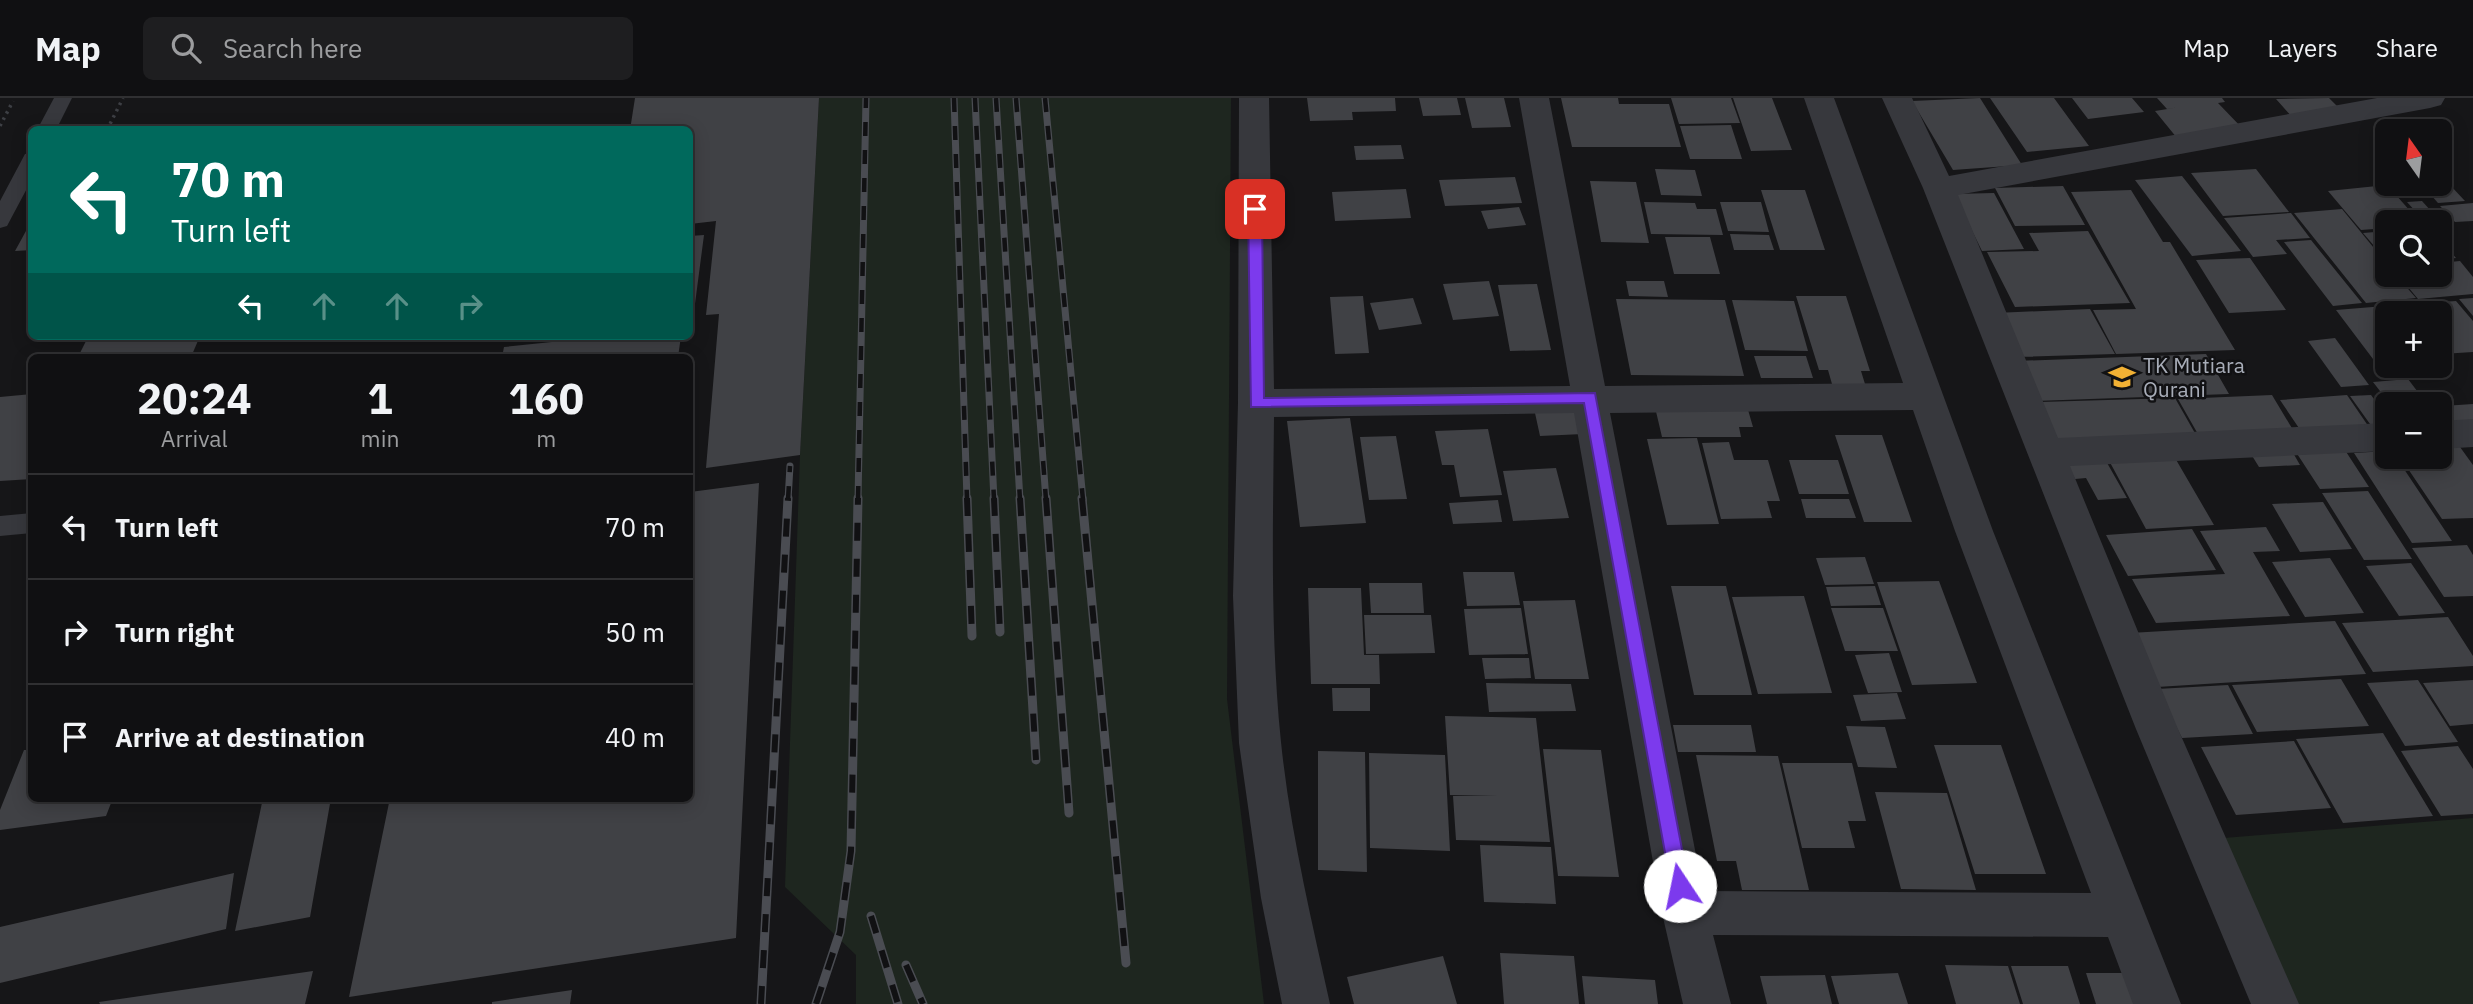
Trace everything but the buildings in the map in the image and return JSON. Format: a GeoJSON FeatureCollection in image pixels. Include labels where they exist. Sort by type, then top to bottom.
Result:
{"type":"FeatureCollection","features":[{"type":"Feature","properties":{"kind":"street"},"geometry":{"type":"LineString","coordinates":[[1254,98],[1256,403],[1252,596],[1260,743],[1284,898],[1306,1004]]}},
{"type":"Feature","properties":{"kind":"street"},"geometry":{"type":"LineString","coordinates":[[1534,98],[1685,913],[1707,1004]]}},
{"type":"Feature","properties":{"kind":"street"},"geometry":{"type":"LineString","coordinates":[[1819,98],[1974,531],[2125,915],[2157,1004]]}},
{"type":"Feature","properties":{"kind":"street"},"geometry":{"type":"LineString","coordinates":[[1897,98],[1939,188],[2157,729],[2275,1004]]}},
{"type":"Feature","properties":{"kind":"street"},"geometry":{"type":"LineString","coordinates":[[1939,188],[2346,106],[2430,98]]}},
{"type":"Feature","properties":{"kind":"street"},"geometry":{"type":"LineString","coordinates":[[1256,403],[1590,397],[1924,396]]}},
{"type":"Feature","properties":{"kind":"street"},"geometry":{"type":"LineString","coordinates":[[2452,434],[2473,433]]}},
{"type":"Feature","properties":{"kind":"street"},"geometry":{"type":"LineString","coordinates":[[2045,453],[2375,438]]}},
{"type":"Feature","properties":{"kind":"street"},"geometry":{"type":"LineString","coordinates":[[1685,913],[2125,915]]}},
{"type":"Feature","properties":{"kind":"lane"},"geometry":{"type":"LineString","coordinates":[[49,126],[63,98]]}},
{"type":"Feature","properties":{"kind":"lane"},"geometry":{"type":"LineString","coordinates":[[0,221],[28,167]]}},
{"type":"Feature","properties":{"kind":"lane"},"geometry":{"type":"LineString","coordinates":[[0,526],[28,523]]}},
{"type":"Feature","properties":{"kind":"path"},"geometry":{"type":"LineString","coordinates":[[109,126],[123,98]]}},
{"type":"Feature","properties":{"kind":"path"},"geometry":{"type":"LineString","coordinates":[[0,126],[13,101]]}},
{"type":"Feature","properties":{"kind":"shaded area"},"geometry":{"type":"Polygon","coordinates":[[[819,98],[1231,98],[1227,699],[1264,1004],[856,1004],[856,955],[785,887],[800,455],[819,98]]]}},
{"type":"Feature","properties":{"kind":"shaded area"},"geometry":{"type":"Polygon","coordinates":[[[2473,818],[2473,1004],[2292,1004],[2224,838],[2473,818]]]}},
{"type":"Feature","properties":{"kind":"railway"},"geometry":{"type":"LineString","coordinates":[[858,500],[866,98]]}},
{"type":"Feature","properties":{"kind":"railway"},"geometry":{"type":"LineString","coordinates":[[954,98],[967,500]]}},
{"type":"Feature","properties":{"kind":"railway"},"geometry":{"type":"LineString","coordinates":[[975,98],[994,500]]}},
{"type":"Feature","properties":{"kind":"railway"},"geometry":{"type":"LineString","coordinates":[[996,98],[1020,500]]}},
{"type":"Feature","properties":{"kind":"railway"},"geometry":{"type":"LineString","coordinates":[[1016,98],[1046,500]]}},
{"type":"Feature","properties":{"kind":"railway"},"geometry":{"type":"LineString","coordinates":[[1045,98],[1083,500]]}},
{"type":"Feature","properties":{"kind":"railway"},"geometry":{"type":"LineString","coordinates":[[788,500],[790,466]]}},
{"type":"Feature","properties":{"kind":"railway"},"geometry":{"type":"LineString","coordinates":[[761,1004],[788,498]]}},
{"type":"Feature","properties":{"kind":"railway"},"geometry":{"type":"LineString","coordinates":[[816,1004],[840,932],[851,851],[858,498]]}},
{"type":"Feature","properties":{"kind":"railway"},"geometry":{"type":"LineString","coordinates":[[967,498],[972,636]]}},
{"type":"Feature","properties":{"kind":"railway"},"geometry":{"type":"LineString","coordinates":[[994,498],[1000,632]]}},
{"type":"Feature","properties":{"kind":"railway"},"geometry":{"type":"LineString","coordinates":[[1020,498],[1036,760]]}},
{"type":"Feature","properties":{"kind":"railway"},"geometry":{"type":"LineString","coordinates":[[1046,498],[1069,813]]}},
{"type":"Feature","properties":{"kind":"railway"},"geometry":{"type":"LineString","coordinates":[[1082,498],[1126,963]]}},
{"type":"Feature","properties":{"kind":"railway"},"geometry":{"type":"LineString","coordinates":[[871,916],[898,1004]]}},
{"type":"Feature","properties":{"kind":"railway"},"geometry":{"type":"LineString","coordinates":[[906,965],[923,1004]]}},
{"type":"Feature","properties":{"kind":"place","name":"TK Mutiara Qurani"},"geometry":{"type":"Point","coordinates":[2122,377]}},
{"type":"Feature","properties":{"kind":"route"},"geometry":{"type":"LineString","coordinates":[[1255,209],[1256,403],[1590,397],[1680,886]]}}]}
